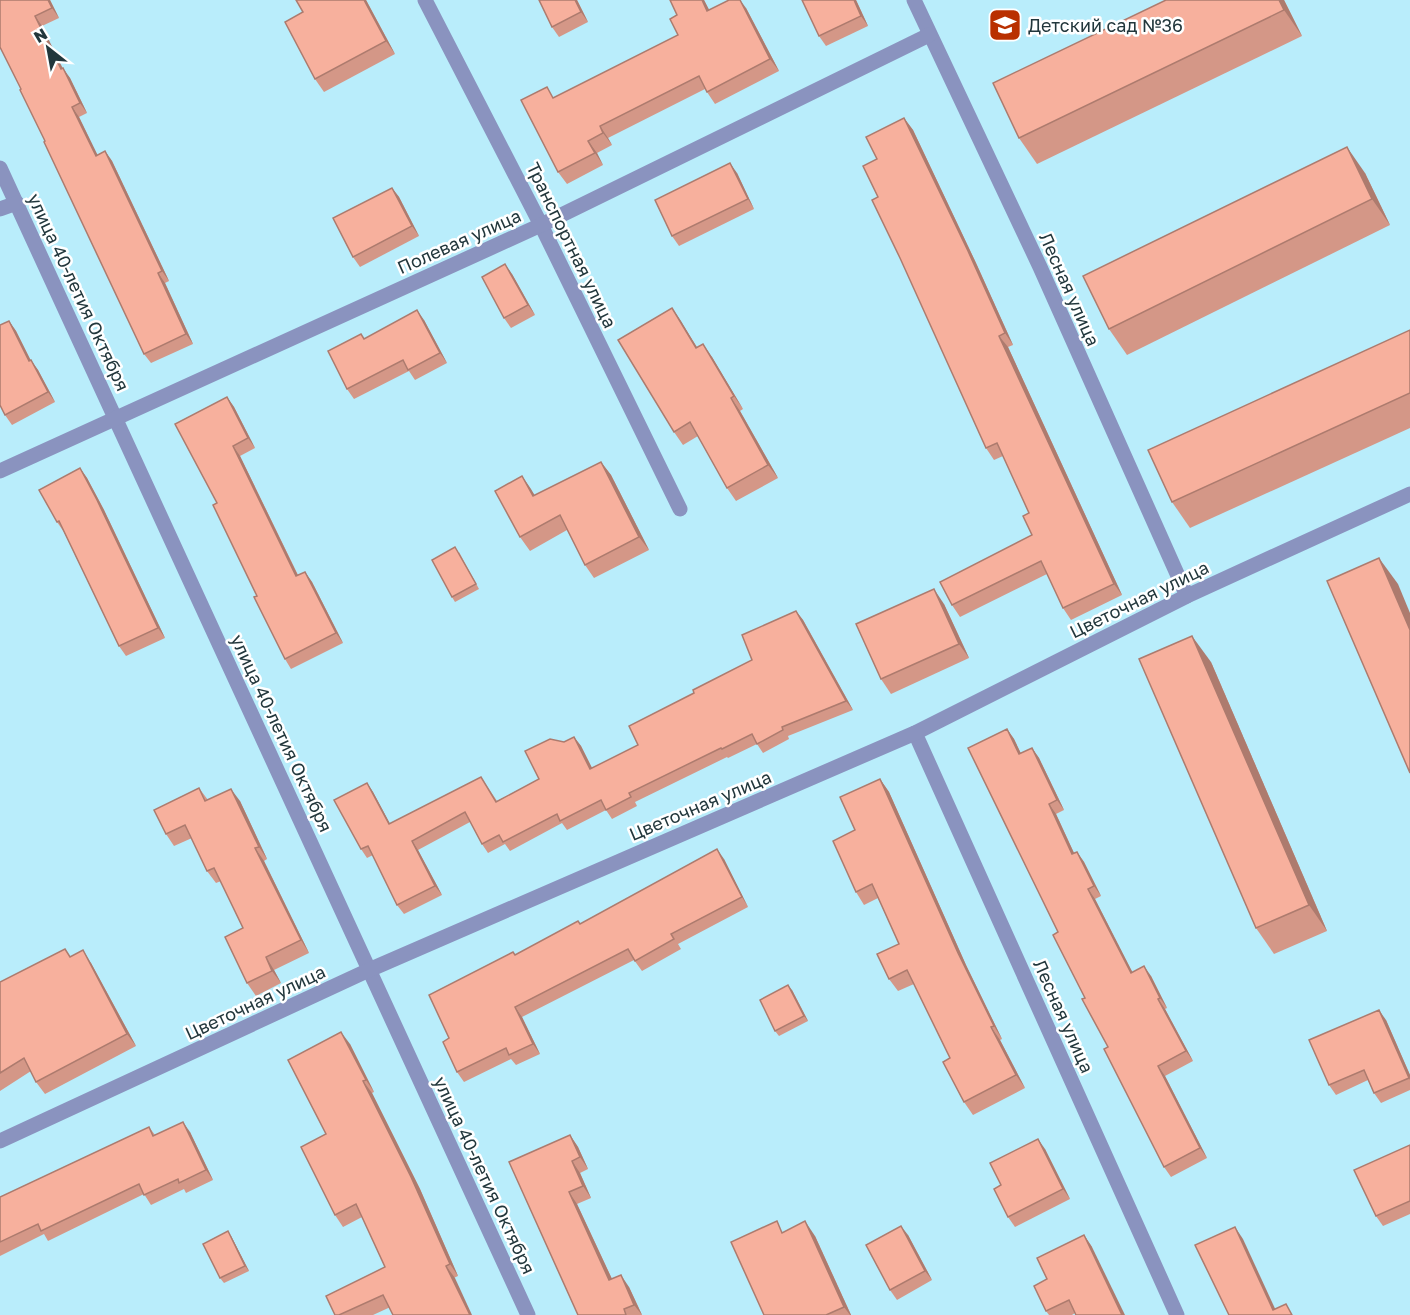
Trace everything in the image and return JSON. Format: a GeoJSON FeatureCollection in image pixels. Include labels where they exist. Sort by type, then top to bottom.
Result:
{"type":"FeatureCollection","features":[{"type":"Feature","properties":{"kind":"street","name":"Транспортная улица"},"geometry":{"type":"LineString","coordinates":[[425,0],[541,225],[680,509]]}},
{"type":"Feature","properties":{"kind":"street","name":"Лесная улица"},"geometry":{"type":"LineString","coordinates":[[914,0],[1040,267],[1187,596]]}},
{"type":"Feature","properties":{"kind":"street","name":"Полевая улица"},"geometry":{"type":"LineString","coordinates":[[0,471],[541,225],[929,35]]}},
{"type":"Feature","properties":{"kind":"street","name":"улица 40-летия Октября"},"geometry":{"type":"LineString","coordinates":[[0,168],[528,1315]]}},
{"type":"Feature","properties":{"kind":"street"},"geometry":{"type":"LineString","coordinates":[[0,209],[16,203]]}},
{"type":"Feature","properties":{"kind":"street","name":"Цветочная улица"},"geometry":{"type":"LineString","coordinates":[[0,1141],[369,970],[915,733],[1187,596],[1410,494]]}},
{"type":"Feature","properties":{"kind":"street","name":"Лесная улица"},"geometry":{"type":"LineString","coordinates":[[915,733],[1177,1315]]}},
{"type":"Feature","properties":{"kind":"building"},"geometry":{"type":"Polygon","coordinates":[[[0,0],[48,0],[52,8],[35,16],[80,103],[72,107],[96,156],[105,151],[162,271],[158,273],[186,334],[144,354],[0,47],[0,0]]]}},
{"type":"Feature","properties":{"kind":"building"},"geometry":{"type":"Polygon","coordinates":[[[296,0],[364,0],[386,41],[315,79],[285,22],[303,12],[296,0]]]}},
{"type":"Feature","properties":{"kind":"building"},"geometry":{"type":"Polygon","coordinates":[[[539,0],[575,0],[581,12],[552,27],[539,0]]]}},
{"type":"Feature","properties":{"kind":"building"},"geometry":{"type":"Polygon","coordinates":[[[670,0],[702,0],[707,11],[729,0],[740,0],[770,59],[707,92],[699,76],[600,126],[603,133],[588,141],[595,153],[558,172],[521,100],[547,87],[553,98],[678,35],[670,19],[677,15],[670,0]]]}},
{"type":"Feature","properties":{"kind":"building"},"geometry":{"type":"Polygon","coordinates":[[[802,0],[854,0],[861,16],[819,36],[802,0]]]}},
{"type":"Feature","properties":{"kind":"building"},"geometry":{"type":"Polygon","coordinates":[[[1166,0],[1279,0],[1284,10],[1019,138],[993,83],[1166,0]]]}},
{"type":"Feature","properties":{"kind":"building"},"geometry":{"type":"Polygon","coordinates":[[[904,118],[1005,333],[999,336],[1114,584],[1063,608],[1041,561],[952,605],[940,582],[1032,535],[1023,516],[1029,513],[997,443],[986,448],[872,200],[878,197],[863,166],[877,159],[866,137],[904,118]]]}},
{"type":"Feature","properties":{"kind":"building"},"geometry":{"type":"Polygon","coordinates":[[[1347,147],[1372,199],[1109,329],[1083,276],[1347,147]]]}},
{"type":"Feature","properties":{"kind":"building"},"geometry":{"type":"Polygon","coordinates":[[[730,163],[748,199],[672,236],[655,200],[730,163]]]}},
{"type":"Feature","properties":{"kind":"building"},"geometry":{"type":"Polygon","coordinates":[[[392,188],[412,226],[353,257],[333,218],[392,188]]]}},
{"type":"Feature","properties":{"kind":"building"},"geometry":{"type":"Polygon","coordinates":[[[505,264],[528,305],[504,318],[482,277],[505,264]]]}},
{"type":"Feature","properties":{"kind":"building"},"geometry":{"type":"Polygon","coordinates":[[[672,308],[696,348],[703,344],[734,396],[731,398],[768,465],[727,488],[690,422],[674,432],[618,340],[672,308]]]}},
{"type":"Feature","properties":{"kind":"building"},"geometry":{"type":"Polygon","coordinates":[[[417,310],[440,353],[408,370],[403,360],[347,389],[328,351],[361,334],[364,339],[417,310]]]}},
{"type":"Feature","properties":{"kind":"building"},"geometry":{"type":"Polygon","coordinates":[[[9,321],[48,392],[5,415],[0,405],[0,325],[9,321]]]}},
{"type":"Feature","properties":{"kind":"building"},"geometry":{"type":"Polygon","coordinates":[[[1410,330],[1410,393],[1172,502],[1148,450],[1410,330]]]}},
{"type":"Feature","properties":{"kind":"building"},"geometry":{"type":"Polygon","coordinates":[[[227,397],[248,438],[233,446],[296,576],[305,572],[336,633],[285,659],[254,597],[257,596],[213,505],[217,503],[175,424],[227,397]]]}},
{"type":"Feature","properties":{"kind":"building"},"geometry":{"type":"Polygon","coordinates":[[[601,462],[639,537],[585,565],[560,515],[520,537],[495,491],[522,476],[533,496],[601,462]]]}},
{"type":"Feature","properties":{"kind":"building"},"geometry":{"type":"Polygon","coordinates":[[[80,468],[158,628],[119,646],[59,521],[57,522],[39,490],[80,468]]]}},
{"type":"Feature","properties":{"kind":"building"},"geometry":{"type":"Polygon","coordinates":[[[455,547],[476,584],[452,597],[432,560],[455,547]]]}},
{"type":"Feature","properties":{"kind":"building"},"geometry":{"type":"Polygon","coordinates":[[[1379,558],[1410,630],[1410,773],[1327,581],[1379,558]]]}},
{"type":"Feature","properties":{"kind":"building"},"geometry":{"type":"Polygon","coordinates":[[[934,589],[959,644],[881,679],[856,624],[934,589]]]}},
{"type":"Feature","properties":{"kind":"building"},"geometry":{"type":"Polygon","coordinates":[[[796,611],[846,701],[782,727],[783,730],[757,744],[752,734],[721,748],[629,793],[631,797],[606,810],[601,800],[560,821],[557,814],[503,842],[499,835],[482,844],[465,812],[412,841],[435,886],[397,905],[368,846],[361,849],[334,800],[367,783],[389,824],[481,777],[496,802],[539,779],[525,751],[550,739],[564,742],[574,737],[590,769],[638,745],[629,726],[752,660],[742,635],[796,611]]]}},
{"type":"Feature","properties":{"kind":"building"},"geometry":{"type":"Polygon","coordinates":[[[1192,636],[1309,905],[1256,928],[1139,659],[1192,636]]]}},
{"type":"Feature","properties":{"kind":"building"},"geometry":{"type":"Polygon","coordinates":[[[1007,729],[1019,754],[1032,748],[1057,800],[1049,804],[1072,854],[1077,852],[1094,886],[1088,889],[1131,973],[1144,966],[1160,998],[1158,999],[1186,1051],[1158,1066],[1200,1148],[1164,1167],[1104,1049],[1108,1047],[1082,999],[1085,998],[1053,935],[1058,932],[968,748],[1007,729]]]}},
{"type":"Feature","properties":{"kind":"building"},"geometry":{"type":"Polygon","coordinates":[[[880,779],[958,953],[994,1026],[991,1027],[1016,1075],[964,1102],[943,1062],[950,1058],[907,970],[889,979],[877,954],[899,944],[872,884],[856,892],[833,841],[855,830],[840,797],[880,779]]]}},
{"type":"Feature","properties":{"kind":"building"},"geometry":{"type":"Polygon","coordinates":[[[199,788],[205,801],[231,789],[259,847],[255,848],[301,940],[266,957],[272,971],[247,983],[225,937],[243,928],[214,868],[207,871],[185,825],[166,834],[154,810],[199,788]]]}},
{"type":"Feature","properties":{"kind":"building"},"geometry":{"type":"Polygon","coordinates":[[[717,849],[742,897],[671,934],[674,939],[635,961],[628,949],[515,1007],[533,1044],[509,1055],[506,1048],[457,1072],[443,1042],[449,1038],[429,995],[513,952],[515,955],[578,921],[580,924],[717,849]]]}},
{"type":"Feature","properties":{"kind":"building"},"geometry":{"type":"Polygon","coordinates":[[[65,949],[70,957],[83,950],[127,1034],[36,1082],[24,1058],[0,1073],[0,982],[65,949]]]}},
{"type":"Feature","properties":{"kind":"building"},"geometry":{"type":"Polygon","coordinates":[[[788,985],[804,1016],[775,1031],[760,1000],[788,985]]]}},
{"type":"Feature","properties":{"kind":"building"},"geometry":{"type":"Polygon","coordinates":[[[1379,1010],[1409,1078],[1374,1093],[1364,1070],[1329,1085],[1309,1040],[1379,1010]]]}},
{"type":"Feature","properties":{"kind":"building"},"geometry":{"type":"Polygon","coordinates":[[[341,1032],[411,1177],[450,1264],[446,1266],[470,1315],[393,1315],[383,1295],[335,1315],[326,1296],[385,1267],[356,1204],[335,1215],[301,1147],[326,1134],[288,1060],[341,1032]]]}},
{"type":"Feature","properties":{"kind":"building"},"geometry":{"type":"Polygon","coordinates":[[[183,1122],[206,1170],[179,1183],[178,1179],[144,1195],[139,1184],[41,1231],[38,1224],[0,1242],[0,1197],[149,1127],[153,1136],[183,1122]]]}},
{"type":"Feature","properties":{"kind":"building"},"geometry":{"type":"Polygon","coordinates":[[[570,1135],[580,1157],[572,1161],[583,1186],[569,1192],[609,1280],[621,1275],[634,1305],[624,1309],[626,1315],[578,1315],[509,1162],[570,1135]]]}},
{"type":"Feature","properties":{"kind":"building"},"geometry":{"type":"Polygon","coordinates":[[[1038,1139],[1063,1189],[1008,1217],[994,1189],[1001,1185],[990,1163],[1038,1139]]]}},
{"type":"Feature","properties":{"kind":"building"},"geometry":{"type":"Polygon","coordinates":[[[1410,1145],[1410,1201],[1376,1216],[1354,1170],[1410,1145]]]}},
{"type":"Feature","properties":{"kind":"building"},"geometry":{"type":"Polygon","coordinates":[[[777,1221],[782,1233],[805,1221],[844,1307],[826,1315],[764,1315],[731,1242],[777,1221]]]}},
{"type":"Feature","properties":{"kind":"building"},"geometry":{"type":"Polygon","coordinates":[[[901,1226],[925,1271],[890,1290],[866,1245],[901,1226]]]}},
{"type":"Feature","properties":{"kind":"building"},"geometry":{"type":"Polygon","coordinates":[[[1235,1227],[1273,1310],[1286,1304],[1292,1315],[1229,1315],[1195,1245],[1235,1227]]]}},
{"type":"Feature","properties":{"kind":"building"},"geometry":{"type":"Polygon","coordinates":[[[228,1231],[245,1266],[220,1278],[203,1244],[228,1231]]]}},
{"type":"Feature","properties":{"kind":"building"},"geometry":{"type":"Polygon","coordinates":[[[1084,1235],[1122,1315],[1076,1315],[1069,1300],[1046,1311],[1034,1286],[1047,1279],[1037,1258],[1084,1235]]]}},
{"type":"Feature","properties":{"kind":"place","name":"Детский сад №36"},"geometry":{"type":"Point","coordinates":[1005,25]}}]}
